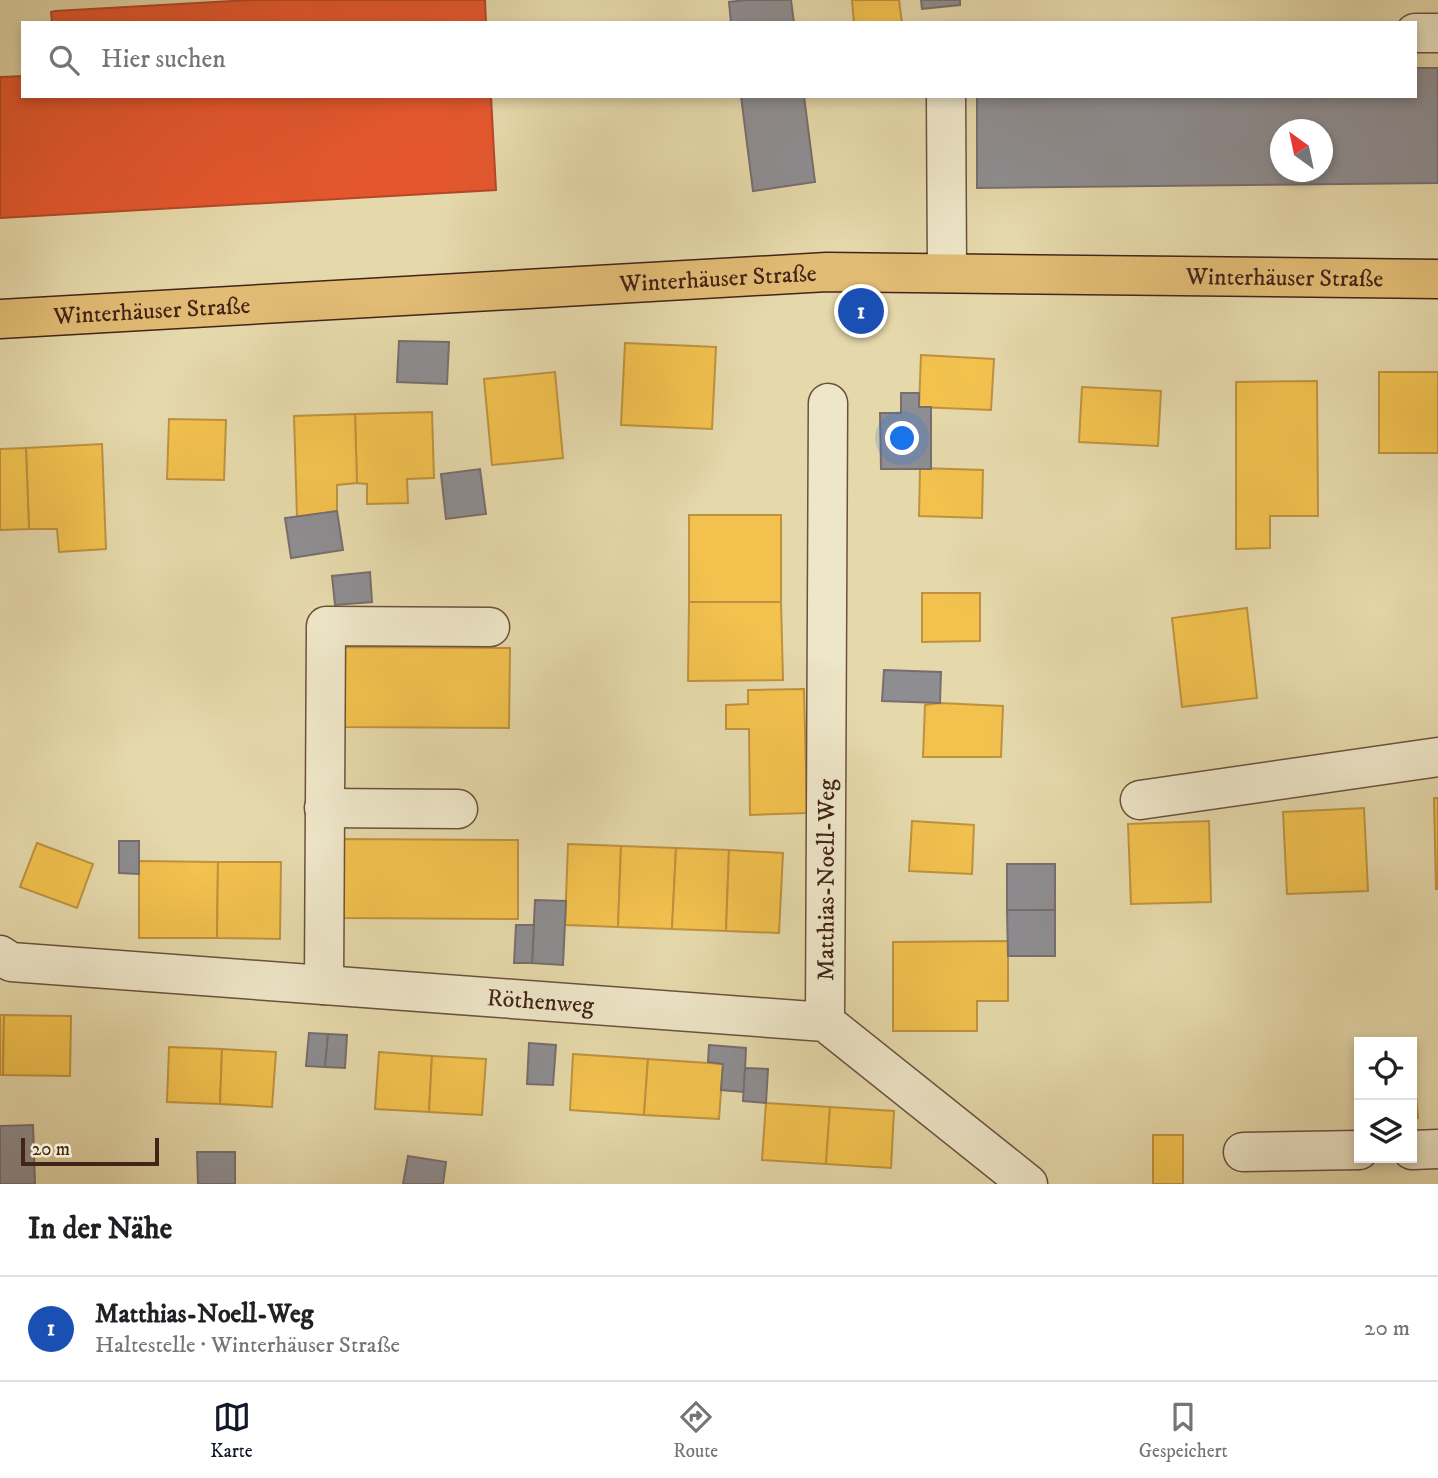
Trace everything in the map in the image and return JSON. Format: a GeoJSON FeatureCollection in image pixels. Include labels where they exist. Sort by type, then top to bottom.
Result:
{"type":"FeatureCollection","features":[{"type":"Feature","properties":{"kind":"main road","name":"Winterhäuser Straße"},"geometry":{"type":"LineString","coordinates":[[0,319],[827,272],[1438,279]]}},
{"type":"Feature","properties":{"kind":"street"},"geometry":{"type":"LineString","coordinates":[[1417,33],[1438,33]]}},
{"type":"Feature","properties":{"kind":"street"},"geometry":{"type":"LineString","coordinates":[[946,98],[947,273]]}},
{"type":"Feature","properties":{"kind":"street","name":"Matthias-Noell-Weg"},"geometry":{"type":"LineString","coordinates":[[825,1022],[828,403]]}},
{"type":"Feature","properties":{"kind":"street"},"geometry":{"type":"LineString","coordinates":[[324,985],[326,626],[490,626]]}},
{"type":"Feature","properties":{"kind":"street"},"geometry":{"type":"LineString","coordinates":[[1140,800],[1438,757]]}},
{"type":"Feature","properties":{"kind":"street"},"geometry":{"type":"LineString","coordinates":[[324,808],[458,809]]}},
{"type":"Feature","properties":{"kind":"street","name":"Röthenweg"},"geometry":{"type":"LineString","coordinates":[[0,955],[11,962],[825,1022]]}},
{"type":"Feature","properties":{"kind":"street"},"geometry":{"type":"LineString","coordinates":[[825,1022],[1028,1184]]}},
{"type":"Feature","properties":{"kind":"street"},"geometry":{"type":"LineString","coordinates":[[1417,1150],[1438,1149]]}},
{"type":"Feature","properties":{"kind":"street"},"geometry":{"type":"LineString","coordinates":[[1243,1152],[1354,1150]]}},
{"type":"Feature","properties":{"kind":"building: Wohnen"},"geometry":{"type":"Polygon","coordinates":[[[852,0],[899,0],[902,21],[854,21],[852,0]]]}},
{"type":"Feature","properties":{"kind":"building: Wohnen"},"geometry":{"type":"Polygon","coordinates":[[[625,343],[716,347],[712,429],[621,425],[625,343]]]}},
{"type":"Feature","properties":{"kind":"building: Wohnen"},"geometry":{"type":"Polygon","coordinates":[[[921,355],[994,359],[991,410],[919,407],[921,355]]]}},
{"type":"Feature","properties":{"kind":"building: Wohnen"},"geometry":{"type":"Polygon","coordinates":[[[555,372],[563,458],[492,465],[484,379],[555,372]]]}},
{"type":"Feature","properties":{"kind":"building: Wohnen"},"geometry":{"type":"Polygon","coordinates":[[[1379,372],[1438,372],[1438,453],[1379,453],[1379,372]]]}},
{"type":"Feature","properties":{"kind":"building: Wohnen"},"geometry":{"type":"Polygon","coordinates":[[[1317,381],[1318,516],[1270,516],[1270,548],[1236,549],[1236,382],[1317,381]]]}},
{"type":"Feature","properties":{"kind":"building: Wohnen"},"geometry":{"type":"Polygon","coordinates":[[[1082,387],[1161,391],[1158,446],[1079,442],[1082,387]]]}},
{"type":"Feature","properties":{"kind":"building: Wohnen"},"geometry":{"type":"Polygon","coordinates":[[[432,412],[434,478],[407,479],[408,503],[367,504],[367,484],[357,483],[355,414],[432,412]]]}},
{"type":"Feature","properties":{"kind":"building: Wohnen"},"geometry":{"type":"Polygon","coordinates":[[[355,414],[357,483],[337,485],[337,511],[297,517],[294,416],[355,414]]]}},
{"type":"Feature","properties":{"kind":"building: Wohnen"},"geometry":{"type":"Polygon","coordinates":[[[169,419],[226,420],[224,480],[167,479],[169,419]]]}},
{"type":"Feature","properties":{"kind":"building: Wohnen"},"geometry":{"type":"Polygon","coordinates":[[[102,444],[106,549],[59,552],[57,529],[29,529],[26,448],[102,444]]]}},
{"type":"Feature","properties":{"kind":"building: Wohnen"},"geometry":{"type":"Polygon","coordinates":[[[26,448],[29,529],[0,530],[0,449],[26,448]]]}},
{"type":"Feature","properties":{"kind":"building: Wohnen"},"geometry":{"type":"Polygon","coordinates":[[[920,468],[983,470],[982,518],[919,516],[920,468]]]}},
{"type":"Feature","properties":{"kind":"building: Wohnen"},"geometry":{"type":"Polygon","coordinates":[[[689,515],[781,515],[781,602],[689,602],[689,515]]]}},
{"type":"Feature","properties":{"kind":"building: Wohnen"},"geometry":{"type":"Polygon","coordinates":[[[922,593],[980,593],[980,641],[922,642],[922,593]]]}},
{"type":"Feature","properties":{"kind":"building: Wohnen"},"geometry":{"type":"Polygon","coordinates":[[[689,602],[781,602],[783,680],[688,681],[689,602]]]}},
{"type":"Feature","properties":{"kind":"building: Wohnen"},"geometry":{"type":"Polygon","coordinates":[[[1247,608],[1257,698],[1182,707],[1172,618],[1247,608]]]}},
{"type":"Feature","properties":{"kind":"building: Wohnen"},"geometry":{"type":"Polygon","coordinates":[[[345,647],[510,648],[509,728],[344,727],[345,647]]]}},
{"type":"Feature","properties":{"kind":"building: Wohnen"},"geometry":{"type":"Polygon","coordinates":[[[804,689],[807,813],[750,815],[749,729],[726,729],[726,705],[748,704],[748,690],[804,689]]]}},
{"type":"Feature","properties":{"kind":"building: Wohnen"},"geometry":{"type":"Polygon","coordinates":[[[940,703],[1003,706],[1001,757],[923,757],[925,705],[940,703]]]}},
{"type":"Feature","properties":{"kind":"building: Wohnen"},"geometry":{"type":"Polygon","coordinates":[[[1434,798],[1438,798],[1438,889],[1436,889],[1434,798]]]}},
{"type":"Feature","properties":{"kind":"building: Wohnen"},"geometry":{"type":"Polygon","coordinates":[[[1364,808],[1368,891],[1287,894],[1283,812],[1364,808]]]}},
{"type":"Feature","properties":{"kind":"building: Wohnen"},"geometry":{"type":"Polygon","coordinates":[[[912,821],[974,825],[972,874],[909,871],[912,821]]]}},
{"type":"Feature","properties":{"kind":"building: Wohnen"},"geometry":{"type":"Polygon","coordinates":[[[1209,821],[1211,902],[1131,904],[1128,824],[1209,821]]]}},
{"type":"Feature","properties":{"kind":"building: Wohnen"},"geometry":{"type":"Polygon","coordinates":[[[343,839],[518,840],[518,919],[343,918],[343,839]]]}},
{"type":"Feature","properties":{"kind":"building: Wohnen"},"geometry":{"type":"Polygon","coordinates":[[[37,843],[93,864],[77,908],[20,887],[37,843]]]}},
{"type":"Feature","properties":{"kind":"building: Wohnen"},"geometry":{"type":"Polygon","coordinates":[[[568,844],[621,846],[618,927],[565,925],[568,844]]]}},
{"type":"Feature","properties":{"kind":"building: Wohnen"},"geometry":{"type":"Polygon","coordinates":[[[621,846],[676,848],[672,929],[618,927],[621,846]]]}},
{"type":"Feature","properties":{"kind":"building: Wohnen"},"geometry":{"type":"Polygon","coordinates":[[[676,848],[729,850],[726,931],[672,929],[676,848]]]}},
{"type":"Feature","properties":{"kind":"building: Wohnen"},"geometry":{"type":"Polygon","coordinates":[[[729,850],[783,853],[779,933],[726,931],[729,850]]]}},
{"type":"Feature","properties":{"kind":"building: Wohnen"},"geometry":{"type":"Polygon","coordinates":[[[139,861],[218,862],[217,938],[139,938],[139,861]]]}},
{"type":"Feature","properties":{"kind":"building: Wohnen"},"geometry":{"type":"Polygon","coordinates":[[[218,862],[281,862],[280,939],[217,938],[218,862]]]}},
{"type":"Feature","properties":{"kind":"building: Wohnen"},"geometry":{"type":"Polygon","coordinates":[[[1008,941],[1008,1001],[977,1001],[977,1031],[893,1031],[893,942],[1008,941]]]}},
{"type":"Feature","properties":{"kind":"building: Wohnen"},"geometry":{"type":"Polygon","coordinates":[[[0,1015],[4,1015],[3,1075],[0,1075],[0,1015]]]}},
{"type":"Feature","properties":{"kind":"building: Wohnen"},"geometry":{"type":"Polygon","coordinates":[[[4,1015],[71,1016],[70,1076],[3,1075],[4,1015]]]}},
{"type":"Feature","properties":{"kind":"building: Wohnen"},"geometry":{"type":"Polygon","coordinates":[[[169,1047],[222,1049],[220,1104],[167,1102],[169,1047]]]}},
{"type":"Feature","properties":{"kind":"building: Wohnen"},"geometry":{"type":"Polygon","coordinates":[[[222,1049],[276,1052],[272,1107],[220,1104],[222,1049]]]}},
{"type":"Feature","properties":{"kind":"building: Wohnen"},"geometry":{"type":"Polygon","coordinates":[[[379,1052],[432,1056],[429,1112],[375,1109],[379,1052]]]}},
{"type":"Feature","properties":{"kind":"building: Wohnen"},"geometry":{"type":"Polygon","coordinates":[[[573,1054],[648,1059],[644,1115],[570,1110],[573,1054]]]}},
{"type":"Feature","properties":{"kind":"building: Wohnen"},"geometry":{"type":"Polygon","coordinates":[[[432,1056],[486,1059],[482,1115],[429,1112],[432,1056]]]}},
{"type":"Feature","properties":{"kind":"building: Wohnen"},"geometry":{"type":"Polygon","coordinates":[[[648,1059],[723,1064],[719,1119],[644,1115],[648,1059]]]}},
{"type":"Feature","properties":{"kind":"building: Wohnen"},"geometry":{"type":"Polygon","coordinates":[[[766,1103],[830,1107],[826,1164],[762,1160],[766,1103]]]}},
{"type":"Feature","properties":{"kind":"building: Wohnen"},"geometry":{"type":"Polygon","coordinates":[[[830,1107],[894,1111],[891,1168],[826,1164],[830,1107]]]}},
{"type":"Feature","properties":{"kind":"building: Wohnen"},"geometry":{"type":"Polygon","coordinates":[[[1153,1135],[1183,1135],[1183,1184],[1153,1184],[1153,1135]]]}},
{"type":"Feature","properties":{"kind":"building: Handel"},"geometry":{"type":"Polygon","coordinates":[[[250,0],[485,0],[486,21],[52,21],[51,12],[250,0]]]}},
{"type":"Feature","properties":{"kind":"building: Handel"},"geometry":{"type":"Polygon","coordinates":[[[21,76],[21,98],[491,98],[496,190],[0,218],[0,77],[21,76]]]}},
{"type":"Feature","properties":{"kind":"building: Industrie"},"geometry":{"type":"Polygon","coordinates":[[[791,0],[794,21],[731,21],[729,2],[791,0]]]}},
{"type":"Feature","properties":{"kind":"building: Industrie"},"geometry":{"type":"Polygon","coordinates":[[[921,0],[960,0],[960,5],[922,9],[921,0]]]}},
{"type":"Feature","properties":{"kind":"building: Industrie"},"geometry":{"type":"Polygon","coordinates":[[[1417,68],[1438,68],[1438,183],[977,188],[977,98],[1417,98],[1417,68]]]}},
{"type":"Feature","properties":{"kind":"building: Industrie"},"geometry":{"type":"Polygon","coordinates":[[[741,98],[804,98],[815,182],[753,191],[741,98]]]}},
{"type":"Feature","properties":{"kind":"building: Industrie"},"geometry":{"type":"Polygon","coordinates":[[[399,341],[449,342],[447,384],[397,382],[399,341]]]}},
{"type":"Feature","properties":{"kind":"building: Industrie"},"geometry":{"type":"Polygon","coordinates":[[[901,393],[919,393],[919,407],[931,407],[931,469],[881,469],[880,413],[901,413],[901,393]]]}},
{"type":"Feature","properties":{"kind":"building: Industrie"},"geometry":{"type":"Polygon","coordinates":[[[480,469],[486,514],[446,519],[441,474],[480,469]]]}},
{"type":"Feature","properties":{"kind":"building: Industrie"},"geometry":{"type":"Polygon","coordinates":[[[337,511],[343,550],[291,558],[285,518],[337,511]]]}},
{"type":"Feature","properties":{"kind":"building: Industrie"},"geometry":{"type":"Polygon","coordinates":[[[370,572],[372,602],[335,605],[332,576],[370,572]]]}},
{"type":"Feature","properties":{"kind":"building: Industrie"},"geometry":{"type":"Polygon","coordinates":[[[884,670],[941,672],[940,703],[882,701],[884,670]]]}},
{"type":"Feature","properties":{"kind":"building: Industrie"},"geometry":{"type":"Polygon","coordinates":[[[119,841],[139,841],[139,874],[119,873],[119,841]]]}},
{"type":"Feature","properties":{"kind":"building: Industrie"},"geometry":{"type":"Polygon","coordinates":[[[1007,864],[1055,864],[1055,910],[1007,910],[1007,864]]]}},
{"type":"Feature","properties":{"kind":"building: Industrie"},"geometry":{"type":"Polygon","coordinates":[[[535,900],[566,901],[563,965],[532,963],[535,900]]]}},
{"type":"Feature","properties":{"kind":"building: Industrie"},"geometry":{"type":"Polygon","coordinates":[[[1007,910],[1055,910],[1055,956],[1008,956],[1007,910]]]}},
{"type":"Feature","properties":{"kind":"building: Industrie"},"geometry":{"type":"Polygon","coordinates":[[[516,925],[534,925],[532,963],[514,963],[516,925]]]}},
{"type":"Feature","properties":{"kind":"building: Industrie"},"geometry":{"type":"Polygon","coordinates":[[[309,1033],[328,1034],[325,1067],[306,1066],[309,1033]]]}},
{"type":"Feature","properties":{"kind":"building: Industrie"},"geometry":{"type":"Polygon","coordinates":[[[328,1034],[347,1035],[345,1068],[325,1067],[328,1034]]]}},
{"type":"Feature","properties":{"kind":"building: Industrie"},"geometry":{"type":"Polygon","coordinates":[[[529,1043],[556,1045],[553,1085],[527,1084],[529,1043]]]}},
{"type":"Feature","properties":{"kind":"building: Industrie"},"geometry":{"type":"Polygon","coordinates":[[[709,1045],[746,1048],[744,1092],[721,1090],[723,1064],[708,1062],[709,1045]]]}},
{"type":"Feature","properties":{"kind":"building: Industrie"},"geometry":{"type":"Polygon","coordinates":[[[745,1068],[768,1069],[766,1103],[743,1101],[745,1068]]]}},
{"type":"Feature","properties":{"kind":"building: Industrie"},"geometry":{"type":"Polygon","coordinates":[[[33,1125],[35,1184],[0,1184],[0,1126],[33,1125]]]}},
{"type":"Feature","properties":{"kind":"building: Industrie"},"geometry":{"type":"Polygon","coordinates":[[[197,1152],[235,1152],[235,1184],[198,1184],[197,1152]]]}},
{"type":"Feature","properties":{"kind":"building: Industrie"},"geometry":{"type":"Polygon","coordinates":[[[408,1156],[446,1162],[443,1184],[403,1184],[408,1156]]]}},
{"type":"Feature","properties":{"kind":"place","name":"Matthias-Noell-Weg"},"geometry":{"type":"Point","coordinates":[861,311]}}]}
